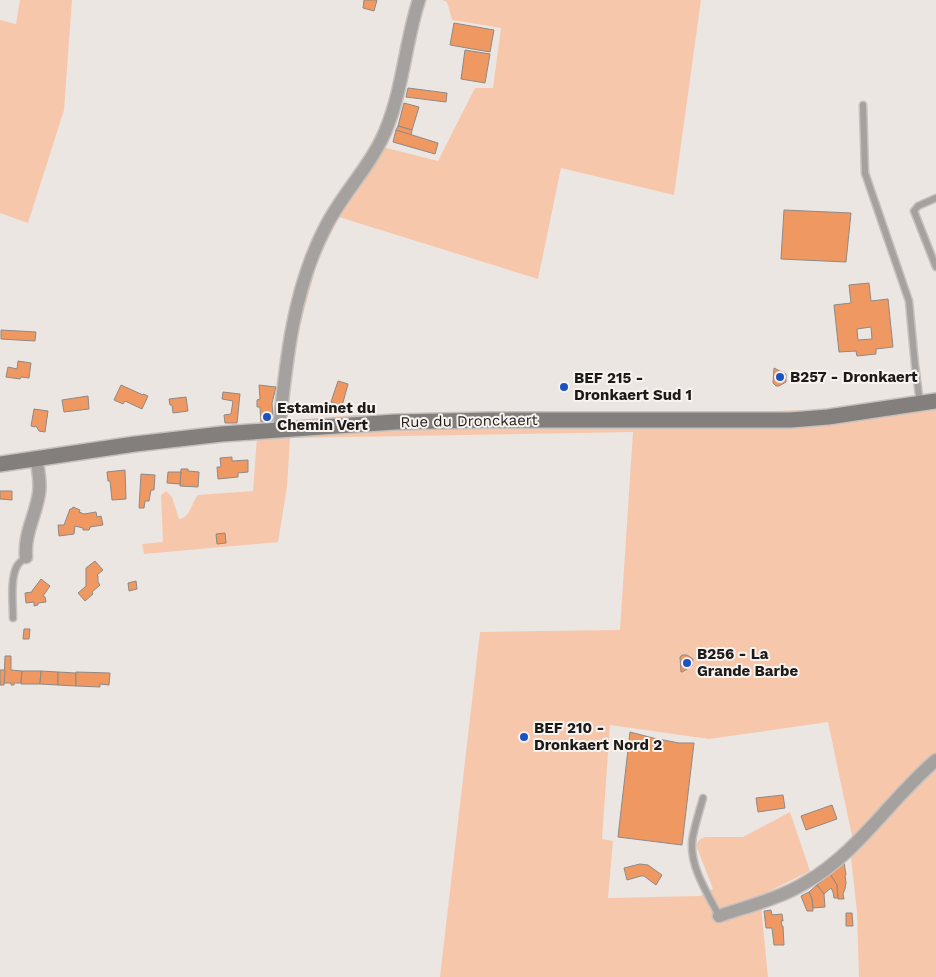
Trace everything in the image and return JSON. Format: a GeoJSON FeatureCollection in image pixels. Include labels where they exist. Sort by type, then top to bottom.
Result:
{"type":"FeatureCollection","features":[{"type":"Feature","properties":{"kind":"main road","name":"Rue du Dronckaert"},"geometry":{"type":"LineString","coordinates":[[791,420],[828,417],[936,401]]}},
{"type":"Feature","properties":{"kind":"main road","name":"Rue du Dronckaert"},"geometry":{"type":"LineString","coordinates":[[0,464],[213,435],[435,421],[843,421],[936,410]]}},
{"type":"Feature","properties":{"kind":"street"},"geometry":{"type":"LineString","coordinates":[[279,430],[290,343],[302,286],[326,226],[370,161],[385,132],[397,93],[419,0]]}},
{"type":"Feature","properties":{"kind":"street"},"geometry":{"type":"LineString","coordinates":[[26,557],[26,541],[39,493],[36,458]]}},
{"type":"Feature","properties":{"kind":"street"},"geometry":{"type":"LineString","coordinates":[[719,916],[783,895],[818,875],[872,827],[936,760]]}},
{"type":"Feature","properties":{"kind":"lane"},"geometry":{"type":"LineString","coordinates":[[863,105],[865,172],[909,301],[921,404]]}},
{"type":"Feature","properties":{"kind":"lane"},"geometry":{"type":"LineString","coordinates":[[936,198],[918,206],[914,211],[936,267]]}},
{"type":"Feature","properties":{"kind":"lane"},"geometry":{"type":"LineString","coordinates":[[13,618],[14,572],[19,563],[26,557]]}},
{"type":"Feature","properties":{"kind":"lane"},"geometry":{"type":"LineString","coordinates":[[703,798],[692,842],[693,857],[700,878],[719,916]]}},
{"type":"Feature","properties":{"kind":"shaded area"},"geometry":{"type":"Polygon","coordinates":[[[20,0],[72,0],[64,110],[28,223],[0,213],[0,20],[16,24],[20,0]]]}},
{"type":"Feature","properties":{"kind":"shaded area"},"geometry":{"type":"Polygon","coordinates":[[[442,0],[701,0],[674,195],[561,168],[538,279],[339,217],[318,260],[299,329],[292,378],[282,377],[297,287],[375,145],[438,161],[475,88],[493,88],[501,28],[452,20],[447,2],[442,0]]]}},
{"type":"Feature","properties":{"kind":"shaded area"},"geometry":{"type":"Polygon","coordinates":[[[936,396],[936,977],[859,977],[857,912],[851,858],[852,836],[828,722],[709,739],[610,725],[602,839],[613,841],[608,898],[700,896],[713,889],[696,845],[699,840],[705,837],[743,837],[790,812],[810,871],[760,896],[768,977],[440,977],[480,632],[620,630],[633,432],[290,438],[287,487],[278,542],[144,554],[142,544],[163,542],[161,495],[166,491],[172,497],[179,519],[186,516],[198,495],[253,491],[257,437],[289,438],[290,421],[352,415],[842,409],[936,396]]]}},
{"type":"Feature","properties":{"kind":"building"},"geometry":{"type":"Polygon","coordinates":[[[364,0],[377,0],[374,11],[363,8],[364,0]]]}},
{"type":"Feature","properties":{"kind":"building"},"geometry":{"type":"Polygon","coordinates":[[[454,23],[494,30],[490,52],[450,45],[454,23]]]}},
{"type":"Feature","properties":{"kind":"building"},"geometry":{"type":"Polygon","coordinates":[[[465,50],[490,54],[485,83],[461,79],[465,50]]]}},
{"type":"Feature","properties":{"kind":"building"},"geometry":{"type":"Polygon","coordinates":[[[408,88],[447,93],[446,102],[406,97],[408,88]]]}},
{"type":"Feature","properties":{"kind":"building"},"geometry":{"type":"Polygon","coordinates":[[[404,103],[419,107],[412,130],[398,126],[404,103]]]}},
{"type":"Feature","properties":{"kind":"building"},"geometry":{"type":"Polygon","coordinates":[[[398,126],[412,130],[411,135],[396,130],[398,126]]]}},
{"type":"Feature","properties":{"kind":"building"},"geometry":{"type":"Polygon","coordinates":[[[396,130],[438,143],[435,154],[393,142],[396,130]]]}},
{"type":"Feature","properties":{"kind":"building"},"geometry":{"type":"Polygon","coordinates":[[[784,210],[851,213],[846,262],[781,259],[784,210]]]}},
{"type":"Feature","properties":{"kind":"building"},"geometry":{"type":"Polygon","coordinates":[[[869,283],[871,301],[888,299],[893,347],[876,349],[876,354],[857,356],[856,351],[839,352],[834,305],[851,303],[849,285],[869,283]],[[871,327],[857,329],[858,340],[872,339],[871,327]]]}},
{"type":"Feature","properties":{"kind":"building"},"geometry":{"type":"Polygon","coordinates":[[[1,330],[36,332],[35,341],[1,339],[1,330]]]}},
{"type":"Feature","properties":{"kind":"building"},"geometry":{"type":"Polygon","coordinates":[[[18,361],[31,363],[29,378],[6,377],[8,367],[17,369],[18,361]]]}},
{"type":"Feature","properties":{"kind":"building","name":"B257 - Dronkaert"},"geometry":{"type":"Polygon","coordinates":[[[774,368],[786,374],[786,382],[779,386],[773,383],[774,368]]]}},
{"type":"Feature","properties":{"kind":"building"},"geometry":{"type":"Polygon","coordinates":[[[338,381],[348,384],[342,406],[331,402],[338,381]]]}},
{"type":"Feature","properties":{"kind":"building"},"geometry":{"type":"Polygon","coordinates":[[[121,385],[148,396],[142,409],[125,401],[123,404],[114,400],[121,385]]]}},
{"type":"Feature","properties":{"kind":"building"},"geometry":{"type":"Polygon","coordinates":[[[259,385],[276,387],[272,403],[272,421],[261,422],[260,407],[257,407],[257,400],[260,399],[259,385]]]}},
{"type":"Feature","properties":{"kind":"building"},"geometry":{"type":"Polygon","coordinates":[[[223,392],[240,394],[237,423],[225,423],[224,415],[231,414],[233,401],[222,399],[223,392]]]}},
{"type":"Feature","properties":{"kind":"building"},"geometry":{"type":"Polygon","coordinates":[[[88,396],[89,409],[64,412],[62,400],[88,396]]]}},
{"type":"Feature","properties":{"kind":"building"},"geometry":{"type":"Polygon","coordinates":[[[186,397],[188,411],[173,413],[169,399],[186,397]]]}},
{"type":"Feature","properties":{"kind":"building"},"geometry":{"type":"Polygon","coordinates":[[[34,409],[48,411],[45,432],[39,431],[36,426],[31,426],[34,409]]]}},
{"type":"Feature","properties":{"kind":"building"},"geometry":{"type":"Polygon","coordinates":[[[232,457],[232,461],[248,460],[248,472],[238,473],[238,477],[218,479],[217,467],[221,467],[220,458],[232,457]]]}},
{"type":"Feature","properties":{"kind":"building"},"geometry":{"type":"Polygon","coordinates":[[[181,469],[199,472],[198,487],[180,486],[181,469]]]}},
{"type":"Feature","properties":{"kind":"building"},"geometry":{"type":"Polygon","coordinates":[[[125,470],[126,499],[112,500],[107,472],[125,470]]]}},
{"type":"Feature","properties":{"kind":"building"},"geometry":{"type":"Polygon","coordinates":[[[168,472],[181,472],[180,484],[167,483],[168,472]]]}},
{"type":"Feature","properties":{"kind":"building"},"geometry":{"type":"Polygon","coordinates":[[[141,474],[155,475],[154,490],[151,490],[149,501],[145,501],[144,508],[139,508],[141,474]]]}},
{"type":"Feature","properties":{"kind":"building"},"geometry":{"type":"Polygon","coordinates":[[[0,491],[12,491],[12,500],[0,499],[0,491]]]}},
{"type":"Feature","properties":{"kind":"building"},"geometry":{"type":"Polygon","coordinates":[[[73,507],[84,514],[96,512],[97,517],[101,516],[103,525],[90,527],[89,530],[83,530],[83,528],[75,526],[74,534],[59,536],[58,525],[64,525],[70,509],[73,507]]]}},
{"type":"Feature","properties":{"kind":"building"},"geometry":{"type":"Polygon","coordinates":[[[225,533],[226,543],[217,544],[216,534],[225,533]]]}},
{"type":"Feature","properties":{"kind":"building"},"geometry":{"type":"Polygon","coordinates":[[[95,561],[103,570],[97,575],[100,585],[85,601],[78,593],[86,586],[86,568],[95,561]]]}},
{"type":"Feature","properties":{"kind":"building"},"geometry":{"type":"Polygon","coordinates":[[[41,579],[50,586],[43,596],[46,602],[38,603],[38,605],[34,606],[34,602],[26,603],[25,593],[32,592],[41,579]]]}},
{"type":"Feature","properties":{"kind":"building"},"geometry":{"type":"Polygon","coordinates":[[[136,581],[137,589],[129,591],[128,583],[136,581]]]}},
{"type":"Feature","properties":{"kind":"building"},"geometry":{"type":"Polygon","coordinates":[[[24,629],[30,629],[29,639],[23,639],[24,629]]]}},
{"type":"Feature","properties":{"kind":"building","name":"B256 - La Grande Barbe"},"geometry":{"type":"Polygon","coordinates":[[[687,655],[693,659],[692,666],[681,672],[680,657],[687,655]]]}},
{"type":"Feature","properties":{"kind":"building"},"geometry":{"type":"Polygon","coordinates":[[[5,656],[11,656],[11,670],[22,671],[21,683],[11,685],[11,683],[4,683],[5,656]]]}},
{"type":"Feature","properties":{"kind":"building"},"geometry":{"type":"Polygon","coordinates":[[[0,670],[5,670],[4,685],[0,685],[0,670]]]}},
{"type":"Feature","properties":{"kind":"building"},"geometry":{"type":"Polygon","coordinates":[[[22,671],[41,671],[40,684],[21,684],[22,671]]]}},
{"type":"Feature","properties":{"kind":"building"},"geometry":{"type":"Polygon","coordinates":[[[41,671],[58,672],[58,685],[40,684],[41,671]]]}},
{"type":"Feature","properties":{"kind":"building"},"geometry":{"type":"Polygon","coordinates":[[[58,672],[76,673],[76,686],[58,685],[58,672]]]}},
{"type":"Feature","properties":{"kind":"building"},"geometry":{"type":"Polygon","coordinates":[[[76,672],[110,673],[109,685],[100,684],[100,687],[76,686],[76,672]]]}},
{"type":"Feature","properties":{"kind":"building"},"geometry":{"type":"Polygon","coordinates":[[[630,732],[679,743],[694,743],[682,845],[618,837],[630,732]]]}},
{"type":"Feature","properties":{"kind":"building"},"geometry":{"type":"Polygon","coordinates":[[[783,795],[785,808],[758,812],[756,798],[783,795]]]}},
{"type":"Feature","properties":{"kind":"building"},"geometry":{"type":"Polygon","coordinates":[[[832,805],[837,819],[806,830],[801,816],[832,805]]]}},
{"type":"Feature","properties":{"kind":"building"},"geometry":{"type":"Polygon","coordinates":[[[844,862],[846,883],[843,894],[844,899],[838,899],[837,885],[830,874],[844,862]]]}},
{"type":"Feature","properties":{"kind":"building"},"geometry":{"type":"Polygon","coordinates":[[[640,864],[648,865],[662,875],[656,885],[644,876],[627,880],[624,868],[640,864]]]}},
{"type":"Feature","properties":{"kind":"building"},"geometry":{"type":"Polygon","coordinates":[[[830,874],[837,885],[838,898],[834,898],[831,888],[824,894],[817,885],[830,874]]]}},
{"type":"Feature","properties":{"kind":"building"},"geometry":{"type":"Polygon","coordinates":[[[817,885],[824,894],[825,907],[813,908],[809,892],[817,885]]]}},
{"type":"Feature","properties":{"kind":"building"},"geometry":{"type":"Polygon","coordinates":[[[809,892],[813,911],[807,911],[801,896],[809,892]]]}},
{"type":"Feature","properties":{"kind":"building"},"geometry":{"type":"Polygon","coordinates":[[[771,910],[772,915],[782,914],[784,945],[774,945],[772,928],[766,928],[764,911],[771,910]]]}},
{"type":"Feature","properties":{"kind":"building"},"geometry":{"type":"Polygon","coordinates":[[[846,913],[852,913],[853,926],[846,926],[846,913]]]}},
{"type":"Feature","properties":{"kind":"place","name":"B257 - Dronkaert"},"geometry":{"type":"Point","coordinates":[780,377]}},
{"type":"Feature","properties":{"kind":"place","name":"BEF 215 - Dronkaert Sud 1"},"geometry":{"type":"Point","coordinates":[564,387]}},
{"type":"Feature","properties":{"kind":"place","name":"Estaminet du Chemin Vert"},"geometry":{"type":"Point","coordinates":[267,417]}},
{"type":"Feature","properties":{"kind":"place","name":"B256 - La Grande Barbe"},"geometry":{"type":"Point","coordinates":[687,663]}},
{"type":"Feature","properties":{"kind":"place","name":"BEF 210 - Dronkaert Nord 2"},"geometry":{"type":"Point","coordinates":[524,737]}}]}
